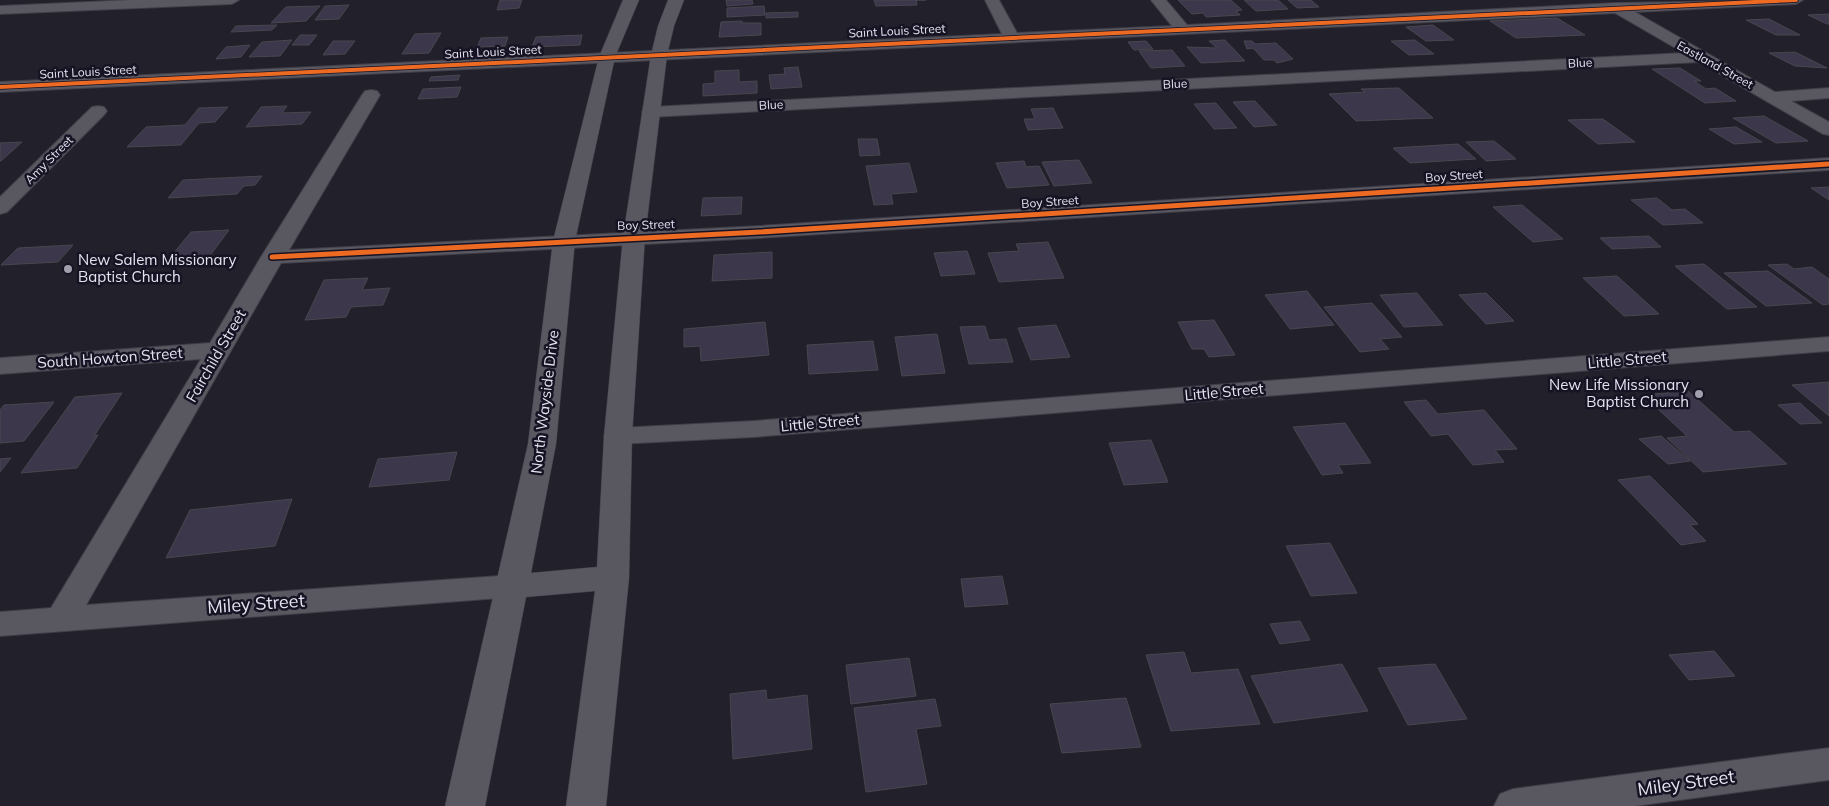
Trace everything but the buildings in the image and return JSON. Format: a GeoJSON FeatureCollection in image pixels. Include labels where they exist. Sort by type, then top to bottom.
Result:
{"type":"FeatureCollection","features":[{"type":"Feature","properties":{"kind":"main road","name":"North Wayside Drive"},"geometry":{"type":"LineString","coordinates":[[465,806],[542,444],[564,240],[607,57],[630,0]]}},
{"type":"Feature","properties":{"kind":"main road"},"geometry":{"type":"LineString","coordinates":[[586,806],[613,578],[618,436],[634,237],[659,55],[666,26],[676,0]]}},
{"type":"Feature","properties":{"kind":"main road"},"geometry":{"type":"LineString","coordinates":[[512,586],[613,578]]}},
{"type":"Feature","properties":{"kind":"street"},"geometry":{"type":"LineString","coordinates":[[0,10],[232,0]]}},
{"type":"Feature","properties":{"kind":"street"},"geometry":{"type":"LineString","coordinates":[[992,0],[1011,37]]}},
{"type":"Feature","properties":{"kind":"street"},"geometry":{"type":"LineString","coordinates":[[1158,0],[1182,28]]}},
{"type":"Feature","properties":{"kind":"street","name":"Eastland Street"},"geometry":{"type":"LineString","coordinates":[[1601,0],[1829,130]]}},
{"type":"Feature","properties":{"kind":"street","name":"Saint Louis Street"},"geometry":{"type":"LineString","coordinates":[[0,87],[1182,28],[1796,0]]}},
{"type":"Feature","properties":{"kind":"street","name":"Blue"},"geometry":{"type":"LineString","coordinates":[[651,112],[1699,57]]}},
{"type":"Feature","properties":{"kind":"street"},"geometry":{"type":"LineString","coordinates":[[1771,97],[1829,93]]}},
{"type":"Feature","properties":{"kind":"street","name":"Fairchild Street"},"geometry":{"type":"LineString","coordinates":[[62,618],[220,350],[272,257],[371,95]]}},
{"type":"Feature","properties":{"kind":"street","name":"Amy Street"},"geometry":{"type":"LineString","coordinates":[[2,204],[98,110]]}},
{"type":"Feature","properties":{"kind":"street","name":"Boy Street"},"geometry":{"type":"LineString","coordinates":[[272,257],[564,240],[760,232],[1829,164]]}},
{"type":"Feature","properties":{"kind":"street","name":"Little Street"},"geometry":{"type":"LineString","coordinates":[[618,436],[774,427],[1829,344]]}},
{"type":"Feature","properties":{"kind":"street","name":"South Howton Street"},"geometry":{"type":"LineString","coordinates":[[0,366],[220,350]]}},
{"type":"Feature","properties":{"kind":"street","name":"Miley Street"},"geometry":{"type":"LineString","coordinates":[[0,624],[512,586]]}},
{"type":"Feature","properties":{"kind":"street","name":"Miley Street"},"geometry":{"type":"LineString","coordinates":[[1513,806],[1829,764]]}},
{"type":"Feature","properties":{"kind":"cycle path"},"geometry":{"type":"LineString","coordinates":[[0,87],[1796,0]]}},
{"type":"Feature","properties":{"kind":"cycle path"},"geometry":{"type":"LineString","coordinates":[[272,257],[760,232],[1829,164]]}},
{"type":"Feature","properties":{"kind":"place","name":"New Salem Missionary Baptist Church"},"geometry":{"type":"Point","coordinates":[68,269]}},
{"type":"Feature","properties":{"kind":"place","name":"New Life Missionary Baptist Church"},"geometry":{"type":"Point","coordinates":[1699,394]}}]}
